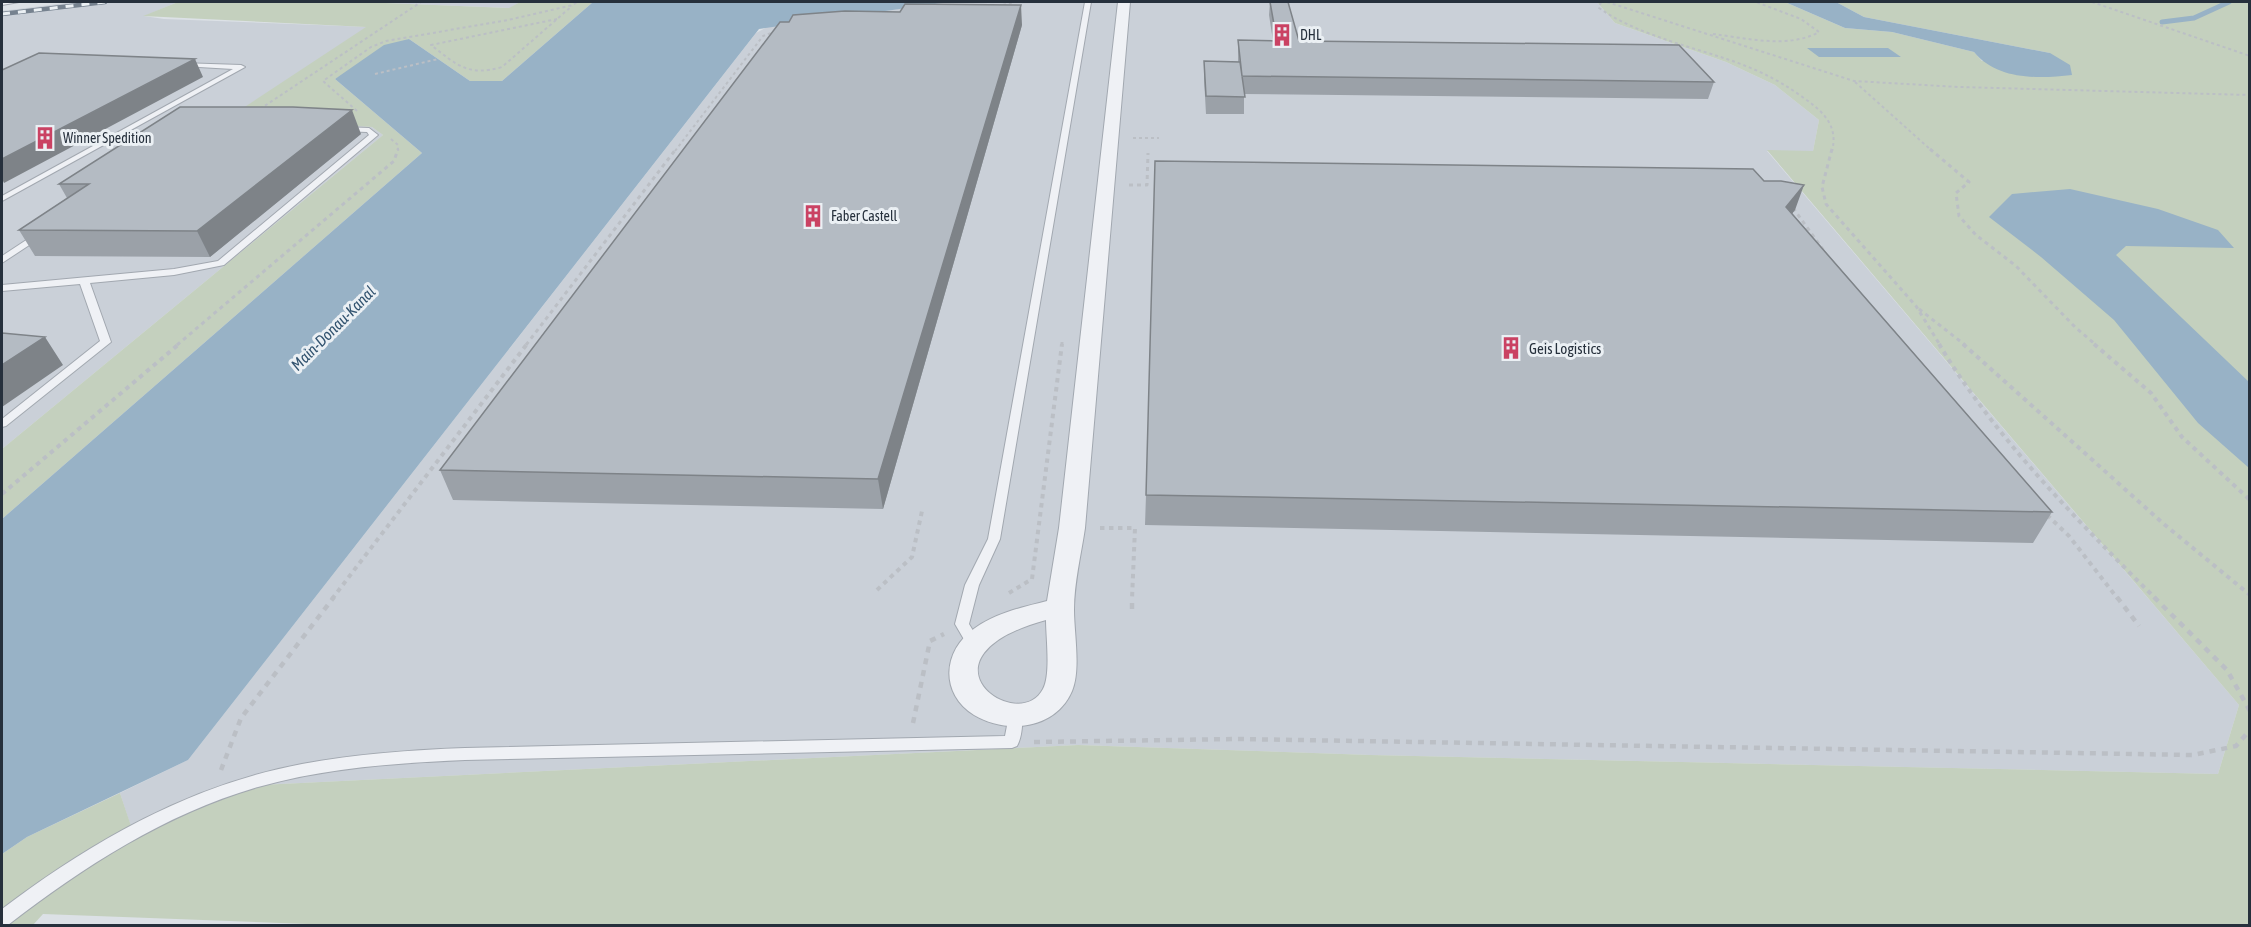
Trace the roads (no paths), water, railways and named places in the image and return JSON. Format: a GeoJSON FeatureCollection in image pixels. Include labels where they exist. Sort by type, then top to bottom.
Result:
{"type":"FeatureCollection","features":[{"type":"Feature","properties":{"kind":"street"},"geometry":{"type":"LineString","coordinates":[[1060,607],[1024,617],[991,631],[974,644],[967,654],[963,667],[964,683],[969,694],[1013,728],[1046,706],[1059,688],[1061,677],[1060,607],[1072,528],[1124,2]]}},
{"type":"Feature","properties":{"kind":"lane"},"geometry":{"type":"LineString","coordinates":[[2,3],[16,2]]}},
{"type":"Feature","properties":{"kind":"lane"},"geometry":{"type":"LineString","coordinates":[[974,644],[962,624],[972,585],[994,539],[1088,2]]}},
{"type":"Feature","properties":{"kind":"lane"},"geometry":{"type":"LineString","coordinates":[[2,199],[242,67],[170,64]]}},
{"type":"Feature","properties":{"kind":"lane"},"geometry":{"type":"LineString","coordinates":[[2,288],[174,272],[222,263],[374,135],[369,130],[334,128]]}},
{"type":"Feature","properties":{"kind":"lane"},"geometry":{"type":"LineString","coordinates":[[2,260],[47,230]]}},
{"type":"Feature","properties":{"kind":"lane"},"geometry":{"type":"LineString","coordinates":[[2,424],[106,342],[84,281]]}},
{"type":"Feature","properties":{"kind":"lane"},"geometry":{"type":"LineString","coordinates":[[2,919],[46,884],[125,833],[211,796],[260,780],[328,765],[435,755],[1013,728]]}},
{"type":"Feature","properties":{"kind":"water","name":"Main-Donau-Kanal"},"geometry":{"type":"Polygon","coordinates":[[[593,2],[949,2],[759,29],[188,760],[27,837],[2,854],[2,519],[422,153],[335,79],[384,45],[409,39],[470,81],[502,81],[593,2]]]}},
{"type":"Feature","properties":{"kind":"water"},"geometry":{"type":"Polygon","coordinates":[[[1785,2],[1836,2],[1864,17],[2050,53],[2070,65],[2072,75],[2032,77],[2006,73],[1983,61],[1974,52],[1892,32],[1845,28],[1785,2]]]}},
{"type":"Feature","properties":{"kind":"water"},"geometry":{"type":"Polygon","coordinates":[[[1807,48],[1888,48],[1901,57],[1819,57],[1807,48]]]}},
{"type":"Feature","properties":{"kind":"water"},"geometry":{"type":"Polygon","coordinates":[[[2070,189],[2158,209],[2218,230],[2234,248],[2126,246],[2116,255],[2249,382],[2249,468],[2198,423],[2114,320],[2041,257],[1989,217],[2012,194],[2070,189]]]}},
{"type":"Feature","properties":{"kind":"waterway"},"geometry":{"type":"LineString","coordinates":[[2162,22],[2194,18],[2229,2]]}},
{"type":"Feature","properties":{"kind":"railway"},"geometry":{"type":"LineString","coordinates":[[2,14],[105,2]]}},
{"type":"Feature","properties":{"kind":"place","name":"DHL"},"geometry":{"type":"Point","coordinates":[1282,35]}},
{"type":"Feature","properties":{"kind":"place","name":"Winner Spedition"},"geometry":{"type":"Point","coordinates":[45,138]}},
{"type":"Feature","properties":{"kind":"place","name":"Faber Castell"},"geometry":{"type":"Point","coordinates":[813,216]}},
{"type":"Feature","properties":{"kind":"place","name":"Geis Logistics"},"geometry":{"type":"Point","coordinates":[1511,348]}}]}
